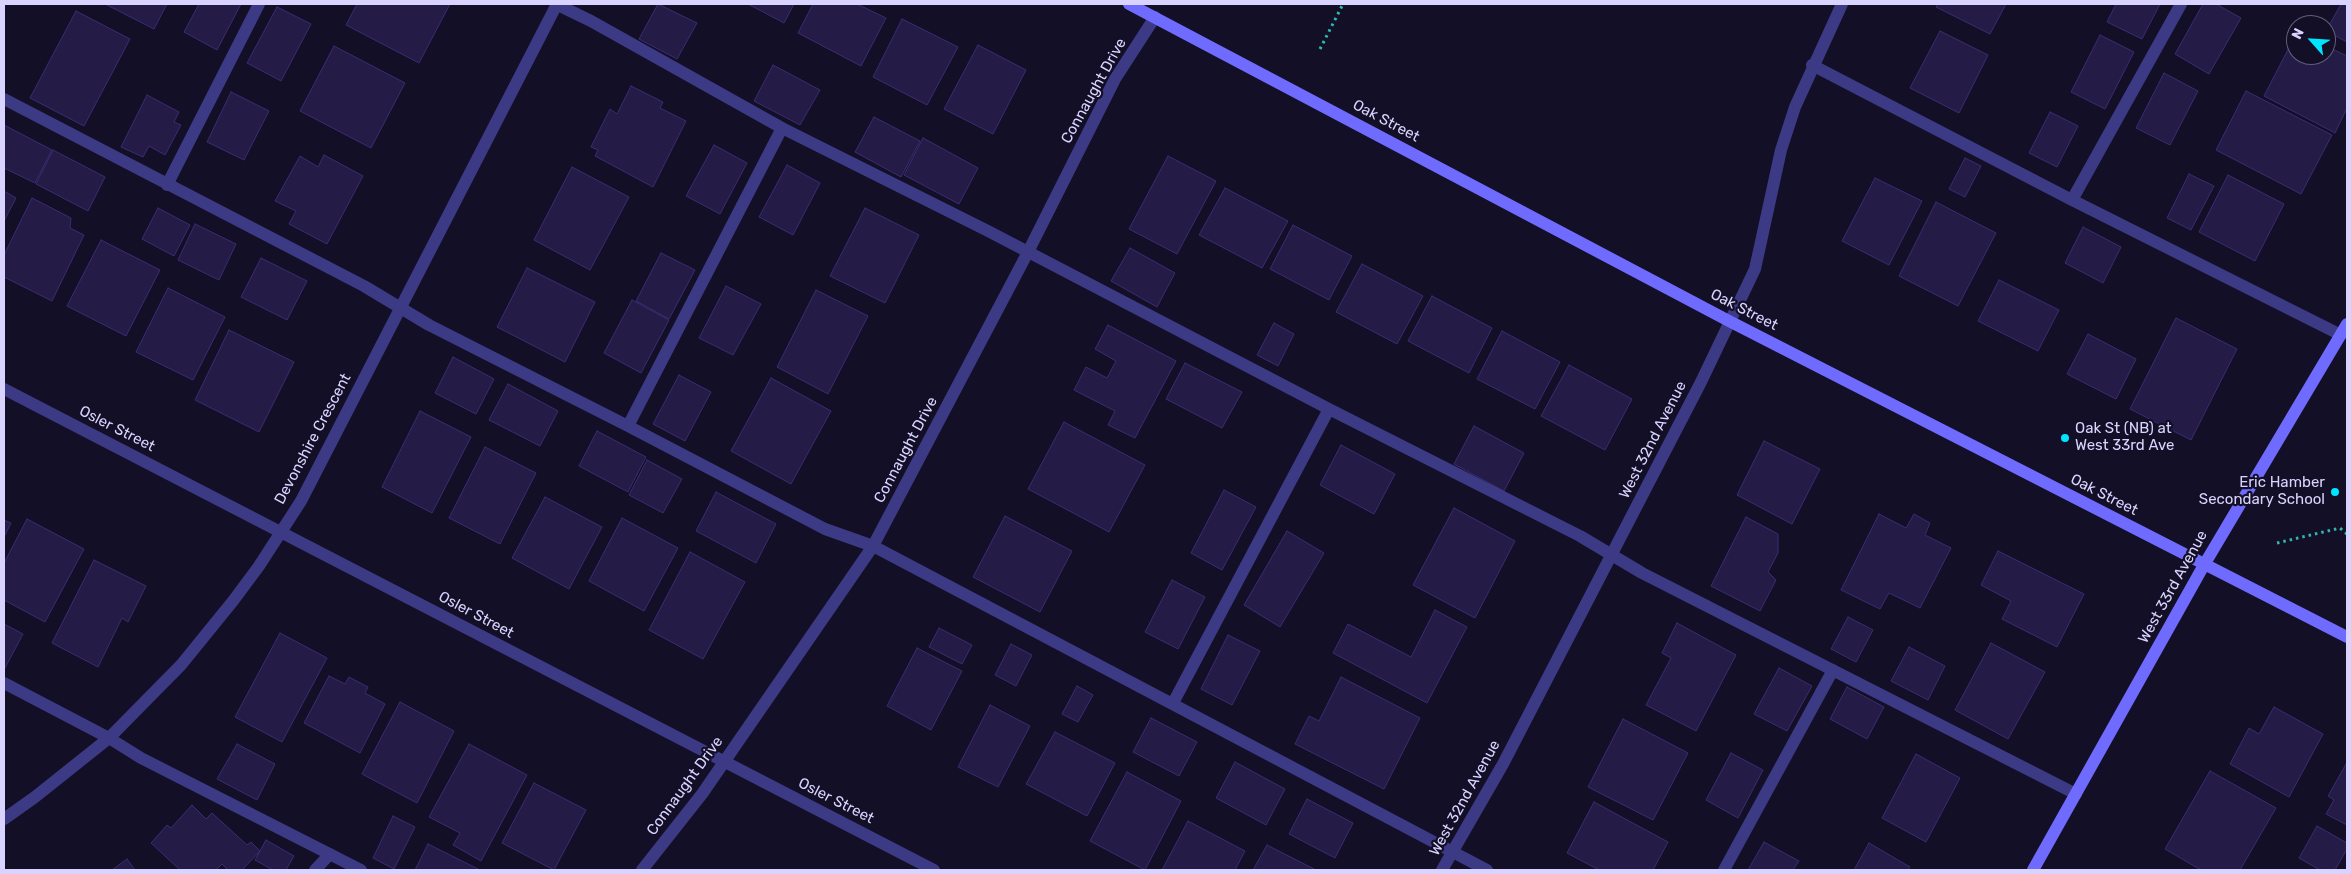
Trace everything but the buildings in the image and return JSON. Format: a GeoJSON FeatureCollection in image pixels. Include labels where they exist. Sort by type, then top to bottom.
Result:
{"type":"FeatureCollection","features":[{"type":"Feature","properties":{"kind":"main road","name":"Oak Street"},"geometry":{"type":"LineString","coordinates":[[1129,4],[1729,321],[2347,638]]}},
{"type":"Feature","properties":{"kind":"main road","name":"West 33rd Avenue"},"geometry":{"type":"LineString","coordinates":[[2033,870],[2204,565],[2344,330]]}},
{"type":"Feature","properties":{"kind":"street"},"geometry":{"type":"LineString","coordinates":[[166,185],[259,4]]}},
{"type":"Feature","properties":{"kind":"street"},"geometry":{"type":"LineString","coordinates":[[557,4],[591,21],[782,128],[1028,252],[1612,554],[1642,573],[2076,794]]}},
{"type":"Feature","properties":{"kind":"street","name":"Devonshire Crescent"},"geometry":{"type":"LineString","coordinates":[[4,819],[35,797],[109,738],[186,658],[233,601],[281,532],[301,501],[557,4]]}},
{"type":"Feature","properties":{"kind":"street","name":"West 32nd Avenue"},"geometry":{"type":"LineString","coordinates":[[1442,870],[1454,853],[1504,764],[1701,382],[1755,269],[1782,150],[1795,107],[1812,65],[1842,4]]}},
{"type":"Feature","properties":{"kind":"street"},"geometry":{"type":"LineString","coordinates":[[2072,200],[2181,4]]}},
{"type":"Feature","properties":{"kind":"street","name":"Connaught Drive"},"geometry":{"type":"LineString","coordinates":[[642,870],[702,794],[873,546],[1028,252],[1115,80],[1155,17]]}},
{"type":"Feature","properties":{"kind":"street"},"geometry":{"type":"LineString","coordinates":[[1812,65],[2072,200],[2344,330]]}},
{"type":"Feature","properties":{"kind":"street"},"geometry":{"type":"LineString","coordinates":[[4,99],[166,185],[364,286],[429,325],[825,529],[873,546],[1487,870]]}},
{"type":"Feature","properties":{"kind":"street"},"geometry":{"type":"LineString","coordinates":[[628,426],[782,128]]}},
{"type":"Feature","properties":{"kind":"street","name":"Osler Street"},"geometry":{"type":"LineString","coordinates":[[4,389],[934,870]]}},
{"type":"Feature","properties":{"kind":"street"},"geometry":{"type":"LineString","coordinates":[[1173,703],[1330,409]]}},
{"type":"Feature","properties":{"kind":"street"},"geometry":{"type":"LineString","coordinates":[[1724,870],[1833,670]]}},
{"type":"Feature","properties":{"kind":"street"},"geometry":{"type":"LineString","coordinates":[[4,683],[109,738],[141,758],[362,870]]}},
{"type":"Feature","properties":{"kind":"street"},"geometry":{"type":"LineString","coordinates":[[315,870],[330,854]]}},
{"type":"Feature","properties":{"kind":"path"},"geometry":{"type":"LineString","coordinates":[[1320,49],[1343,4]]}},
{"type":"Feature","properties":{"kind":"path"},"geometry":{"type":"LineString","coordinates":[[2277,542],[2340,528],[2347,534]]}},
{"type":"Feature","properties":{"kind":"place","name":"Oak St (NB) at West 33rd Ave"},"geometry":{"type":"Point","coordinates":[2065,438]}},
{"type":"Feature","properties":{"kind":"place","name":"Eric Hamber Secondary School"},"geometry":{"type":"Point","coordinates":[2335,492]}}]}
